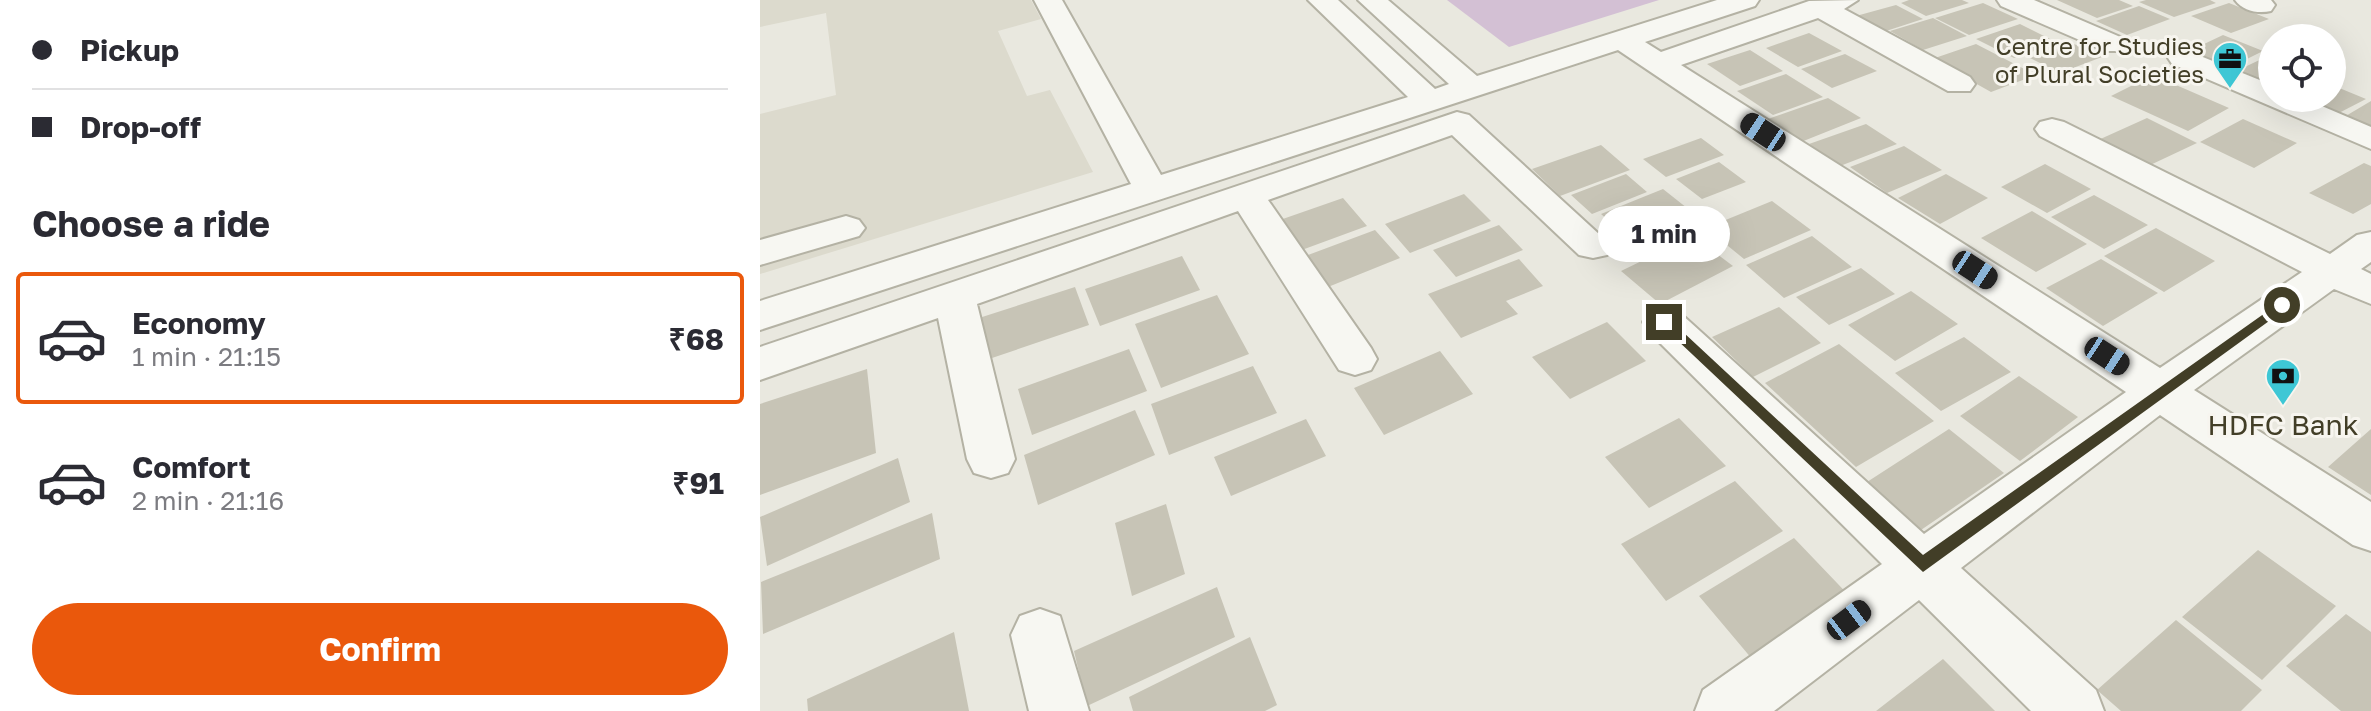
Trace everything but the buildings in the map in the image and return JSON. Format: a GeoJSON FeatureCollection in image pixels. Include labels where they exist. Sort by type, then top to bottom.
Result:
{"type":"FeatureCollection","features":[{"type":"Feature","properties":{"kind":"street"},"geometry":{"type":"LineString","coordinates":[[1048,0],[1152,190]]}},
{"type":"Feature","properties":{"kind":"street"},"geometry":{"type":"LineString","coordinates":[[1322,0],[1430,101]]}},
{"type":"Feature","properties":{"kind":"street"},"geometry":{"type":"LineString","coordinates":[[1372,0],[1472,88]]}},
{"type":"Feature","properties":{"kind":"street"},"geometry":{"type":"LineString","coordinates":[[760,316],[1745,0]]}},
{"type":"Feature","properties":{"kind":"street"},"geometry":{"type":"LineString","coordinates":[[2011,0],[2115,45]]}},
{"type":"Feature","properties":{"kind":"street"},"geometry":{"type":"LineString","coordinates":[[1658,63],[1832,4],[1959,84]]}},
{"type":"Feature","properties":{"kind":"street"},"geometry":{"type":"LineString","coordinates":[[1622,40],[2371,529]]}},
{"type":"Feature","properties":{"kind":"street"},"geometry":{"type":"LineString","coordinates":[[2183,58],[2258,90]]}},
{"type":"Feature","properties":{"kind":"street"},"geometry":{"type":"LineString","coordinates":[[2309,112],[2371,139]]}},
{"type":"Feature","properties":{"kind":"street"},"geometry":{"type":"LineString","coordinates":[[760,364],[955,299],[1457,122],[1593,246]]}},
{"type":"Feature","properties":{"kind":"street"},"geometry":{"type":"LineString","coordinates":[[2052,129],[2371,291]]}},
{"type":"Feature","properties":{"kind":"street"},"geometry":{"type":"LineString","coordinates":[[1246,195],[1355,359]]}},
{"type":"Feature","properties":{"kind":"street"},"geometry":{"type":"LineString","coordinates":[[760,253],[843,213],[856,285]]}},
{"type":"Feature","properties":{"kind":"street"},"geometry":{"type":"LineString","coordinates":[[1725,711],[2160,391],[2371,244]]}},
{"type":"Feature","properties":{"kind":"street"},"geometry":{"type":"LineString","coordinates":[[955,299],[991,459]]}},
{"type":"Feature","properties":{"kind":"street"},"geometry":{"type":"LineString","coordinates":[[1664,322],[2074,711]]}},
{"type":"Feature","properties":{"kind":"street"},"geometry":{"type":"LineString","coordinates":[[1040,635],[1059,711]]}},
{"type":"Feature","properties":{"kind":"shaded area"},"geometry":{"type":"Polygon","coordinates":[[[760,0],[1031,0],[1041,19],[998,31],[1027,96],[1050,90],[1093,172],[760,274],[760,114],[836,95],[826,13],[760,27],[760,0]]]}},
{"type":"Feature","properties":{"kind":"shaded area"},"geometry":{"type":"Polygon","coordinates":[[[1447,0],[1659,0],[1509,47],[1447,0]]]}},
{"type":"Feature","properties":{"kind":"place","name":"Centre for Studies of Plural Societies"},"geometry":{"type":"Point","coordinates":[2230,90]}},
{"type":"Feature","properties":{"kind":"place","name":"HDFC Bank"},"geometry":{"type":"Point","coordinates":[2283,407]}},
{"type":"Feature","properties":{"kind":"route"},"geometry":{"type":"LineString","coordinates":[[1664,322],[1923,565],[2282,305]]}}]}
